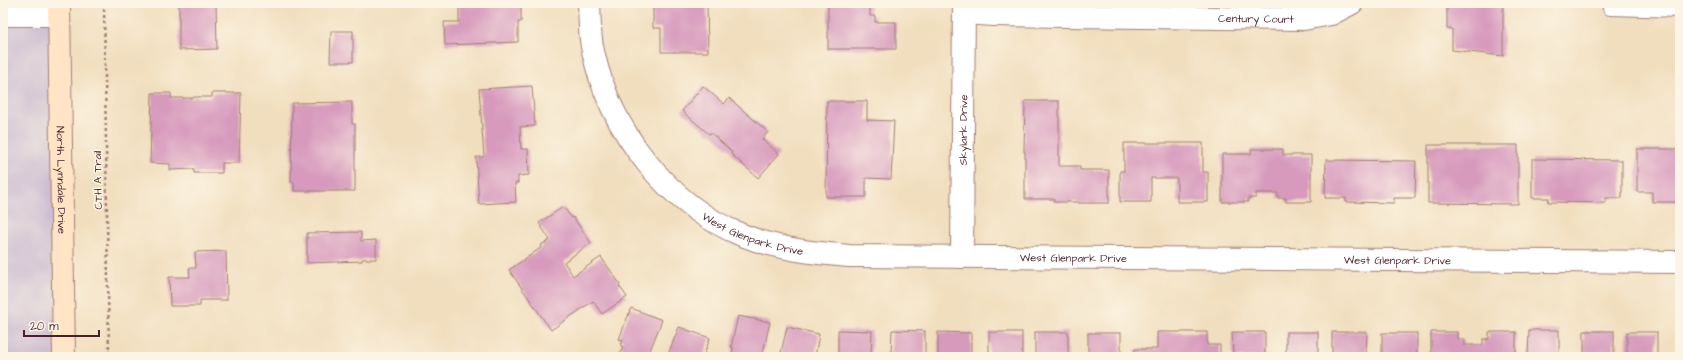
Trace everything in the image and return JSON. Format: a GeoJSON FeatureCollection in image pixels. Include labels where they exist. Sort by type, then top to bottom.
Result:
{"type":"FeatureCollection","features":[{"type":"Feature","properties":{"kind":"main road","name":"North Lynndale Drive"},"geometry":{"type":"LineString","coordinates":[[59,9],[64,357]]}},
{"type":"Feature","properties":{"kind":"street","name":"West Glenpark Drive"},"geometry":{"type":"LineString","coordinates":[[589,3],[592,50],[607,96],[622,128],[659,177],[710,220],[743,236],[781,247],[810,253],[849,256],[1680,262]]}},
{"type":"Feature","properties":{"kind":"street","name":"Century Court"},"geometry":{"type":"LineString","coordinates":[[964,8],[994,15],[1304,19],[1331,14],[1352,3]]}},
{"type":"Feature","properties":{"kind":"street","name":"Skylark Drive"},"geometry":{"type":"LineString","coordinates":[[962,257],[964,8]]}},
{"type":"Feature","properties":{"kind":"street"},"geometry":{"type":"LineString","coordinates":[[3,15],[59,9]]}},
{"type":"Feature","properties":{"kind":"lane"},"geometry":{"type":"LineString","coordinates":[[1610,3],[1610,8],[1680,10]]}},
{"type":"Feature","properties":{"kind":"path","name":"CTH A Trail"},"geometry":{"type":"LineString","coordinates":[[104,3],[109,357]]}},
{"type":"Feature","properties":{"kind":"shaded area"},"geometry":{"type":"Polygon","coordinates":[[[3,15],[59,15],[64,357],[3,357],[3,15]]]}},
{"type":"Feature","properties":{"kind":"building"},"geometry":{"type":"Polygon","coordinates":[[[179,3],[216,3],[217,49],[179,50],[179,3]]]}},
{"type":"Feature","properties":{"kind":"building"},"geometry":{"type":"Polygon","coordinates":[[[459,3],[521,3],[521,22],[518,22],[518,42],[445,45],[444,22],[459,22],[459,3]]]}},
{"type":"Feature","properties":{"kind":"building"},"geometry":{"type":"Polygon","coordinates":[[[653,3],[707,3],[708,52],[661,52],[661,28],[653,28],[653,3]]]}},
{"type":"Feature","properties":{"kind":"building"},"geometry":{"type":"Polygon","coordinates":[[[828,3],[870,3],[870,16],[875,16],[875,22],[896,22],[896,49],[828,49],[828,3]]]}},
{"type":"Feature","properties":{"kind":"building"},"geometry":{"type":"Polygon","coordinates":[[[1447,3],[1503,3],[1503,56],[1452,50],[1452,29],[1447,29],[1447,3]]]}},
{"type":"Feature","properties":{"kind":"building"},"geometry":{"type":"Polygon","coordinates":[[[331,31],[353,31],[353,62],[330,62],[331,31]]]}},
{"type":"Feature","properties":{"kind":"building"},"geometry":{"type":"Polygon","coordinates":[[[532,86],[535,126],[520,127],[521,149],[528,149],[529,175],[518,176],[518,183],[515,183],[516,202],[479,204],[476,157],[484,157],[479,89],[532,86]]]}},
{"type":"Feature","properties":{"kind":"building"},"geometry":{"type":"Polygon","coordinates":[[[703,86],[724,104],[729,98],[768,132],[762,139],[779,154],[758,178],[731,154],[732,152],[711,133],[709,134],[682,111],[703,86]]]}},
{"type":"Feature","properties":{"kind":"building"},"geometry":{"type":"Polygon","coordinates":[[[152,93],[171,93],[171,98],[194,98],[212,97],[212,93],[241,93],[239,163],[222,163],[222,173],[194,173],[194,169],[170,170],[170,164],[150,163],[152,93]]]}},
{"type":"Feature","properties":{"kind":"building"},"geometry":{"type":"Polygon","coordinates":[[[827,101],[867,101],[867,120],[894,121],[891,179],[866,178],[866,197],[826,197],[827,101]]]}},
{"type":"Feature","properties":{"kind":"building"},"geometry":{"type":"Polygon","coordinates":[[[1025,101],[1059,101],[1059,166],[1080,166],[1080,170],[1109,170],[1109,203],[1054,202],[1054,199],[1025,199],[1025,101]]]}},
{"type":"Feature","properties":{"kind":"building"},"geometry":{"type":"Polygon","coordinates":[[[352,102],[352,124],[355,124],[355,191],[294,191],[294,182],[291,182],[292,103],[352,102]]]}},
{"type":"Feature","properties":{"kind":"building"},"geometry":{"type":"Polygon","coordinates":[[[1124,143],[1203,143],[1203,172],[1208,172],[1208,202],[1177,202],[1177,178],[1151,178],[1151,202],[1120,202],[1120,171],[1124,171],[1124,143]]]}},
{"type":"Feature","properties":{"kind":"building"},"geometry":{"type":"Polygon","coordinates":[[[1428,145],[1518,145],[1518,204],[1428,203],[1428,145]]]}},
{"type":"Feature","properties":{"kind":"building"},"geometry":{"type":"Polygon","coordinates":[[[1251,149],[1283,149],[1283,155],[1311,155],[1311,202],[1286,202],[1286,198],[1278,198],[1278,193],[1256,193],[1256,198],[1248,198],[1248,202],[1222,202],[1222,154],[1251,154],[1251,149]]]}},
{"type":"Feature","properties":{"kind":"building"},"geometry":{"type":"Polygon","coordinates":[[[1637,149],[1680,149],[1680,202],[1652,202],[1652,192],[1637,192],[1637,149]]]}},
{"type":"Feature","properties":{"kind":"building"},"geometry":{"type":"Polygon","coordinates":[[[1532,159],[1622,160],[1622,198],[1606,198],[1606,203],[1548,202],[1549,198],[1532,198],[1532,159]]]}},
{"type":"Feature","properties":{"kind":"building"},"geometry":{"type":"Polygon","coordinates":[[[1326,160],[1416,161],[1415,198],[1394,198],[1394,203],[1346,202],[1346,198],[1325,198],[1326,160]]]}},
{"type":"Feature","properties":{"kind":"building"},"geometry":{"type":"Polygon","coordinates":[[[563,207],[572,218],[573,217],[591,243],[564,262],[573,276],[601,257],[620,284],[619,286],[627,297],[602,314],[593,301],[551,330],[509,270],[542,247],[541,245],[550,240],[539,223],[563,207]]]}},
{"type":"Feature","properties":{"kind":"building"},"geometry":{"type":"Polygon","coordinates":[[[361,232],[361,241],[376,240],[376,259],[307,263],[307,233],[361,232]]]}},
{"type":"Feature","properties":{"kind":"building"},"geometry":{"type":"Polygon","coordinates":[[[226,251],[227,300],[200,300],[200,306],[170,306],[169,277],[190,277],[189,268],[196,268],[195,252],[226,251]]]}},
{"type":"Feature","properties":{"kind":"building"},"geometry":{"type":"Polygon","coordinates":[[[631,308],[662,320],[649,353],[659,357],[619,357],[623,347],[621,346],[623,340],[619,339],[631,308]]]}},
{"type":"Feature","properties":{"kind":"building"},"geometry":{"type":"Polygon","coordinates":[[[738,316],[770,322],[762,357],[734,357],[732,355],[733,347],[731,347],[738,316]]]}},
{"type":"Feature","properties":{"kind":"building"},"geometry":{"type":"Polygon","coordinates":[[[679,327],[710,338],[703,357],[667,357],[679,327]]]}},
{"type":"Feature","properties":{"kind":"building"},"geometry":{"type":"Polygon","coordinates":[[[787,327],[819,334],[815,357],[780,357],[787,327]]]}},
{"type":"Feature","properties":{"kind":"building"},"geometry":{"type":"Polygon","coordinates":[[[838,330],[872,331],[871,354],[891,354],[892,330],[925,331],[925,357],[838,357],[838,330]]]}},
{"type":"Feature","properties":{"kind":"building"},"geometry":{"type":"Polygon","coordinates":[[[1529,330],[1559,330],[1559,357],[1528,357],[1529,330]]]}},
{"type":"Feature","properties":{"kind":"building"},"geometry":{"type":"Polygon","coordinates":[[[1584,331],[1614,331],[1614,357],[1584,357],[1584,331]]]}},
{"type":"Feature","properties":{"kind":"building"},"geometry":{"type":"Polygon","coordinates":[[[938,332],[971,333],[971,357],[938,357],[938,332]]]}},
{"type":"Feature","properties":{"kind":"building"},"geometry":{"type":"Polygon","coordinates":[[[989,332],[1022,332],[1022,357],[989,357],[989,332]]]}},
{"type":"Feature","properties":{"kind":"building"},"geometry":{"type":"Polygon","coordinates":[[[1035,332],[1068,332],[1068,357],[1035,357],[1035,332]]]}},
{"type":"Feature","properties":{"kind":"building"},"geometry":{"type":"Polygon","coordinates":[[[1157,332],[1207,332],[1207,345],[1220,345],[1220,357],[1135,357],[1135,349],[1157,349],[1157,332]]]}},
{"type":"Feature","properties":{"kind":"building"},"geometry":{"type":"Polygon","coordinates":[[[1232,332],[1265,332],[1265,357],[1233,357],[1232,332]]]}},
{"type":"Feature","properties":{"kind":"building"},"geometry":{"type":"Polygon","coordinates":[[[1286,332],[1318,332],[1318,357],[1286,357],[1286,332]]]}},
{"type":"Feature","properties":{"kind":"building"},"geometry":{"type":"Polygon","coordinates":[[[1332,332],[1367,332],[1366,357],[1332,357],[1332,332]]]}},
{"type":"Feature","properties":{"kind":"building"},"geometry":{"type":"Polygon","coordinates":[[[1431,332],[1457,332],[1457,339],[1464,339],[1464,345],[1483,345],[1483,339],[1489,339],[1489,332],[1516,332],[1516,357],[1431,357],[1431,332]]]}},
{"type":"Feature","properties":{"kind":"building"},"geometry":{"type":"Polygon","coordinates":[[[1627,332],[1657,332],[1657,357],[1627,357],[1627,332]]]}},
{"type":"Feature","properties":{"kind":"building"},"geometry":{"type":"Polygon","coordinates":[[[1088,333],[1121,333],[1121,357],[1088,357],[1088,333]]]}},
{"type":"Feature","properties":{"kind":"building"},"geometry":{"type":"Polygon","coordinates":[[[1382,333],[1417,333],[1417,357],[1382,357],[1382,333]]]}}]}
